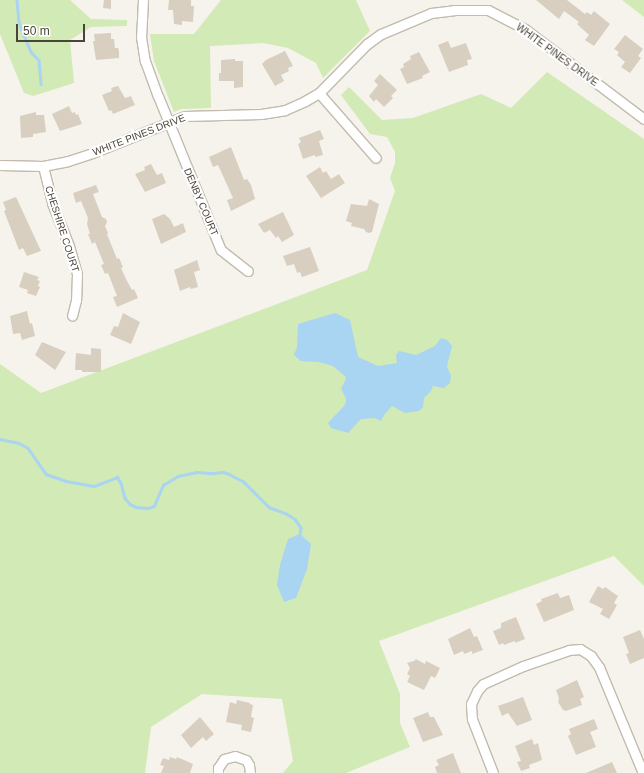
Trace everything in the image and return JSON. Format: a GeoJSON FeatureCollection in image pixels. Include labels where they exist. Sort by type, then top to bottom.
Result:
{"type":"FeatureCollection","features":[{"type":"Feature","properties":{"kind":"street","name":"DENBY COURT"},"geometry":{"type":"LineString","coordinates":[[143,0],[141,37],[145,61],[168,123],[221,250],[248,271]]}},
{"type":"Feature","properties":{"kind":"street","name":"WHITE PINES DRIVE"},"geometry":{"type":"LineString","coordinates":[[0,165],[43,166],[92,153],[186,116],[261,114],[285,110],[319,93],[367,44],[381,34],[431,13],[454,10],[488,10],[525,29],[644,119]]}},
{"type":"Feature","properties":{"kind":"street"},"geometry":{"type":"LineString","coordinates":[[319,93],[376,158]]}},
{"type":"Feature","properties":{"kind":"street","name":"CHESHIRE COURT"},"geometry":{"type":"LineString","coordinates":[[43,166],[52,203],[69,246],[77,274],[76,300],[72,316]]}},
{"type":"Feature","properties":{"kind":"street"},"geometry":{"type":"LineString","coordinates":[[493,773],[472,719],[471,704],[477,691],[483,684],[524,666],[569,650],[580,649],[591,656],[599,667],[643,773]]}},
{"type":"Feature","properties":{"kind":"street"},"geometry":{"type":"LineString","coordinates":[[218,773],[220,763],[224,759],[235,756],[246,760],[249,765],[250,773]]}},
{"type":"Feature","properties":{"kind":"green space"},"geometry":{"type":"Polygon","coordinates":[[[0,0],[70,0],[91,19],[127,20],[127,26],[91,27],[70,40],[74,83],[33,96],[24,93],[0,34],[0,0]]]}},
{"type":"Feature","properties":{"kind":"green space"},"geometry":{"type":"Polygon","coordinates":[[[221,0],[356,0],[370,31],[323,78],[316,63],[288,48],[263,43],[210,46],[211,108],[181,109],[174,112],[154,61],[150,34],[194,34],[221,0]]]}},
{"type":"Feature","properties":{"kind":"green space"},"geometry":{"type":"Polygon","coordinates":[[[622,0],[644,0],[644,17],[622,0]]]}},
{"type":"Feature","properties":{"kind":"green space"},"geometry":{"type":"Polygon","coordinates":[[[547,72],[644,139],[644,586],[614,556],[379,641],[400,694],[400,723],[410,747],[346,773],[283,773],[293,761],[282,699],[202,694],[151,727],[145,773],[0,773],[0,364],[41,393],[367,270],[395,191],[390,178],[395,163],[395,152],[387,137],[370,134],[341,95],[349,87],[382,120],[413,118],[481,94],[511,108],[547,72]]]}},
{"type":"Feature","properties":{"kind":"water"},"geometry":{"type":"Polygon","coordinates":[[[335,313],[350,320],[358,357],[378,366],[397,363],[396,355],[399,351],[416,355],[435,346],[441,338],[447,340],[452,346],[447,366],[451,376],[450,383],[444,388],[433,386],[431,391],[424,398],[423,407],[419,411],[405,413],[392,406],[381,421],[375,418],[361,419],[348,433],[331,428],[328,423],[346,402],[346,398],[341,389],[346,379],[345,376],[333,366],[319,362],[301,361],[294,355],[297,347],[298,324],[335,313]]]}},
{"type":"Feature","properties":{"kind":"water"},"geometry":{"type":"Polygon","coordinates":[[[300,534],[311,544],[307,569],[296,598],[284,602],[277,585],[280,565],[288,539],[300,534]]]}},
{"type":"Feature","properties":{"kind":"building"},"geometry":{"type":"Polygon","coordinates":[[[104,0],[111,0],[111,9],[103,8],[104,0]]]}},
{"type":"Feature","properties":{"kind":"building"},"geometry":{"type":"Polygon","coordinates":[[[169,0],[191,0],[191,6],[194,6],[193,22],[182,21],[182,25],[174,24],[173,10],[168,10],[169,0]]]}},
{"type":"Feature","properties":{"kind":"building"},"geometry":{"type":"Polygon","coordinates":[[[536,0],[567,0],[585,14],[587,12],[591,15],[594,11],[610,24],[594,46],[585,40],[589,35],[577,24],[579,22],[564,11],[559,19],[536,0]]]}},
{"type":"Feature","properties":{"kind":"building"},"geometry":{"type":"Polygon","coordinates":[[[111,33],[111,39],[114,39],[115,48],[118,48],[119,51],[119,58],[96,60],[93,41],[95,41],[94,34],[111,33]]]}},
{"type":"Feature","properties":{"kind":"building"},"geometry":{"type":"Polygon","coordinates":[[[625,35],[643,49],[638,56],[641,58],[630,73],[621,67],[625,62],[617,55],[619,52],[614,49],[625,35]]]}},
{"type":"Feature","properties":{"kind":"building"},"geometry":{"type":"Polygon","coordinates":[[[448,41],[451,48],[466,43],[472,59],[467,60],[468,65],[449,72],[438,45],[448,41]]]}},
{"type":"Feature","properties":{"kind":"building"},"geometry":{"type":"Polygon","coordinates":[[[285,51],[293,66],[288,68],[289,71],[281,75],[284,81],[275,86],[262,64],[266,60],[285,51]]]}},
{"type":"Feature","properties":{"kind":"building"},"geometry":{"type":"Polygon","coordinates":[[[419,52],[430,72],[422,76],[423,78],[407,84],[400,69],[404,67],[403,64],[411,59],[410,56],[419,52]]]}},
{"type":"Feature","properties":{"kind":"building"},"geometry":{"type":"Polygon","coordinates":[[[235,59],[235,61],[243,61],[243,87],[234,88],[234,81],[219,81],[219,73],[221,73],[221,60],[235,59]]]}},
{"type":"Feature","properties":{"kind":"building"},"geometry":{"type":"Polygon","coordinates":[[[380,74],[397,90],[391,96],[393,98],[384,107],[376,99],[374,102],[369,96],[378,85],[374,81],[380,74]]]}},
{"type":"Feature","properties":{"kind":"building"},"geometry":{"type":"Polygon","coordinates":[[[118,86],[125,98],[131,96],[135,105],[113,114],[111,110],[109,111],[102,95],[112,91],[111,88],[118,86]]]}},
{"type":"Feature","properties":{"kind":"building"},"geometry":{"type":"Polygon","coordinates":[[[69,106],[72,113],[75,112],[76,115],[78,114],[82,124],[60,131],[52,114],[69,106]]]}},
{"type":"Feature","properties":{"kind":"building"},"geometry":{"type":"Polygon","coordinates":[[[36,112],[36,115],[44,115],[46,132],[33,134],[33,137],[21,138],[20,116],[36,112]]]}},
{"type":"Feature","properties":{"kind":"building"},"geometry":{"type":"Polygon","coordinates":[[[320,130],[324,139],[319,141],[323,155],[315,157],[315,155],[303,159],[298,144],[301,142],[299,138],[320,130]]]}},
{"type":"Feature","properties":{"kind":"building"},"geometry":{"type":"Polygon","coordinates":[[[231,147],[244,180],[247,179],[251,185],[255,199],[231,211],[227,200],[233,198],[218,165],[213,167],[209,157],[231,147]]]}},
{"type":"Feature","properties":{"kind":"building"},"geometry":{"type":"Polygon","coordinates":[[[151,164],[157,175],[162,173],[166,183],[145,192],[135,174],[145,170],[144,167],[151,164]]]}},
{"type":"Feature","properties":{"kind":"building"},"geometry":{"type":"Polygon","coordinates":[[[320,167],[323,173],[326,171],[331,179],[339,174],[345,183],[321,198],[306,176],[320,167]]]}},
{"type":"Feature","properties":{"kind":"building"},"geometry":{"type":"Polygon","coordinates":[[[96,185],[99,192],[93,194],[102,217],[106,219],[107,222],[105,226],[108,233],[107,234],[117,259],[119,258],[123,267],[121,268],[127,281],[132,290],[134,289],[138,298],[117,307],[113,297],[117,296],[108,273],[105,274],[101,265],[104,264],[95,242],[92,244],[88,234],[90,234],[87,224],[88,218],[81,201],[76,203],[73,193],[96,185]]]}},
{"type":"Feature","properties":{"kind":"building"},"geometry":{"type":"Polygon","coordinates":[[[16,197],[41,251],[27,256],[23,248],[19,250],[4,211],[6,210],[3,202],[16,197]]]}},
{"type":"Feature","properties":{"kind":"building"},"geometry":{"type":"Polygon","coordinates":[[[369,199],[379,204],[372,232],[369,233],[364,229],[351,226],[352,223],[346,221],[351,204],[367,206],[369,199]]]}},
{"type":"Feature","properties":{"kind":"building"},"geometry":{"type":"Polygon","coordinates":[[[283,212],[294,235],[282,242],[278,236],[276,238],[270,230],[264,233],[258,224],[283,212]]]}},
{"type":"Feature","properties":{"kind":"building"},"geometry":{"type":"Polygon","coordinates":[[[164,214],[170,219],[174,227],[183,223],[186,232],[161,244],[152,219],[164,214]]]}},
{"type":"Feature","properties":{"kind":"building"},"geometry":{"type":"Polygon","coordinates":[[[310,247],[319,271],[302,277],[300,272],[297,273],[294,264],[287,266],[283,256],[310,247]]]}},
{"type":"Feature","properties":{"kind":"building"},"geometry":{"type":"Polygon","coordinates":[[[197,260],[200,270],[194,272],[198,287],[191,289],[190,287],[180,291],[174,270],[197,260]]]}},
{"type":"Feature","properties":{"kind":"building"},"geometry":{"type":"Polygon","coordinates":[[[24,272],[39,277],[37,280],[40,281],[38,286],[40,287],[36,296],[27,293],[28,290],[19,287],[24,272]]]}},
{"type":"Feature","properties":{"kind":"building"},"geometry":{"type":"Polygon","coordinates":[[[27,311],[35,336],[22,340],[20,333],[13,334],[10,316],[27,311]]]}},
{"type":"Feature","properties":{"kind":"building"},"geometry":{"type":"Polygon","coordinates":[[[123,313],[140,322],[131,344],[110,335],[114,326],[118,327],[123,313]]]}},
{"type":"Feature","properties":{"kind":"building"},"geometry":{"type":"Polygon","coordinates":[[[42,342],[66,352],[55,370],[35,355],[42,342]]]}},
{"type":"Feature","properties":{"kind":"building"},"geometry":{"type":"Polygon","coordinates":[[[91,348],[101,349],[101,372],[82,372],[82,370],[75,370],[76,353],[91,355],[91,348]]]}},
{"type":"Feature","properties":{"kind":"building"},"geometry":{"type":"Polygon","coordinates":[[[598,586],[603,589],[605,587],[618,596],[614,603],[617,605],[609,619],[600,614],[603,609],[589,602],[598,586]]]}},
{"type":"Feature","properties":{"kind":"building"},"geometry":{"type":"Polygon","coordinates":[[[558,593],[560,598],[569,595],[574,610],[544,622],[536,604],[542,601],[541,599],[558,593]]]}},
{"type":"Feature","properties":{"kind":"building"},"geometry":{"type":"Polygon","coordinates":[[[516,617],[525,639],[515,643],[515,641],[504,645],[503,643],[499,645],[493,631],[501,628],[501,623],[516,617]]]}},
{"type":"Feature","properties":{"kind":"building"},"geometry":{"type":"Polygon","coordinates":[[[470,628],[474,637],[477,636],[483,650],[472,654],[472,651],[464,654],[463,651],[454,655],[448,639],[470,628]]]}},
{"type":"Feature","properties":{"kind":"building"},"geometry":{"type":"Polygon","coordinates":[[[640,630],[644,639],[644,658],[630,664],[626,654],[629,653],[623,637],[640,630]]]}},
{"type":"Feature","properties":{"kind":"building"},"geometry":{"type":"Polygon","coordinates":[[[416,659],[425,664],[426,661],[440,668],[435,678],[431,676],[424,690],[407,682],[410,676],[407,674],[410,668],[407,663],[416,659]]]}},
{"type":"Feature","properties":{"kind":"building"},"geometry":{"type":"Polygon","coordinates":[[[577,680],[584,697],[580,699],[582,705],[566,711],[563,710],[558,702],[559,698],[556,690],[577,680]]]}},
{"type":"Feature","properties":{"kind":"building"},"geometry":{"type":"Polygon","coordinates":[[[523,697],[532,720],[517,726],[508,713],[502,716],[498,706],[523,697]]]}},
{"type":"Feature","properties":{"kind":"building"},"geometry":{"type":"Polygon","coordinates":[[[237,700],[253,705],[251,717],[254,718],[251,732],[241,730],[242,725],[226,722],[230,702],[236,704],[237,700]]]}},
{"type":"Feature","properties":{"kind":"building"},"geometry":{"type":"Polygon","coordinates":[[[428,712],[430,717],[434,717],[443,735],[423,742],[413,718],[428,712]]]}},
{"type":"Feature","properties":{"kind":"building"},"geometry":{"type":"Polygon","coordinates":[[[200,717],[214,734],[206,741],[203,737],[191,748],[181,735],[200,717]]]}},
{"type":"Feature","properties":{"kind":"building"},"geometry":{"type":"Polygon","coordinates":[[[594,719],[598,729],[590,732],[596,747],[576,755],[568,736],[571,734],[569,729],[594,719]]]}},
{"type":"Feature","properties":{"kind":"building"},"geometry":{"type":"Polygon","coordinates":[[[532,739],[534,745],[538,743],[542,760],[529,765],[530,768],[521,771],[517,762],[521,761],[515,746],[532,739]]]}},
{"type":"Feature","properties":{"kind":"building"},"geometry":{"type":"Polygon","coordinates":[[[453,753],[461,773],[437,773],[435,767],[439,765],[436,760],[453,753]]]}},
{"type":"Feature","properties":{"kind":"building"},"geometry":{"type":"Polygon","coordinates":[[[170,757],[176,759],[177,757],[193,764],[190,773],[161,773],[164,766],[160,765],[163,758],[169,760],[170,757]]]}},
{"type":"Feature","properties":{"kind":"building"},"geometry":{"type":"Polygon","coordinates":[[[612,762],[617,773],[586,773],[612,762]]]}},
{"type":"Feature","properties":{"kind":"waterway"},"geometry":{"type":"LineString","coordinates":[[17,0],[21,28],[31,52],[39,60],[41,84]]}},
{"type":"Feature","properties":{"kind":"waterway"},"geometry":{"type":"LineString","coordinates":[[0,439],[19,443],[28,448],[46,474],[66,481],[94,486],[117,477],[121,483],[125,498],[130,504],[136,507],[148,508],[154,506],[163,485],[178,476],[197,472],[223,472],[243,481],[269,507],[295,519],[301,528],[300,534]]}}]}
